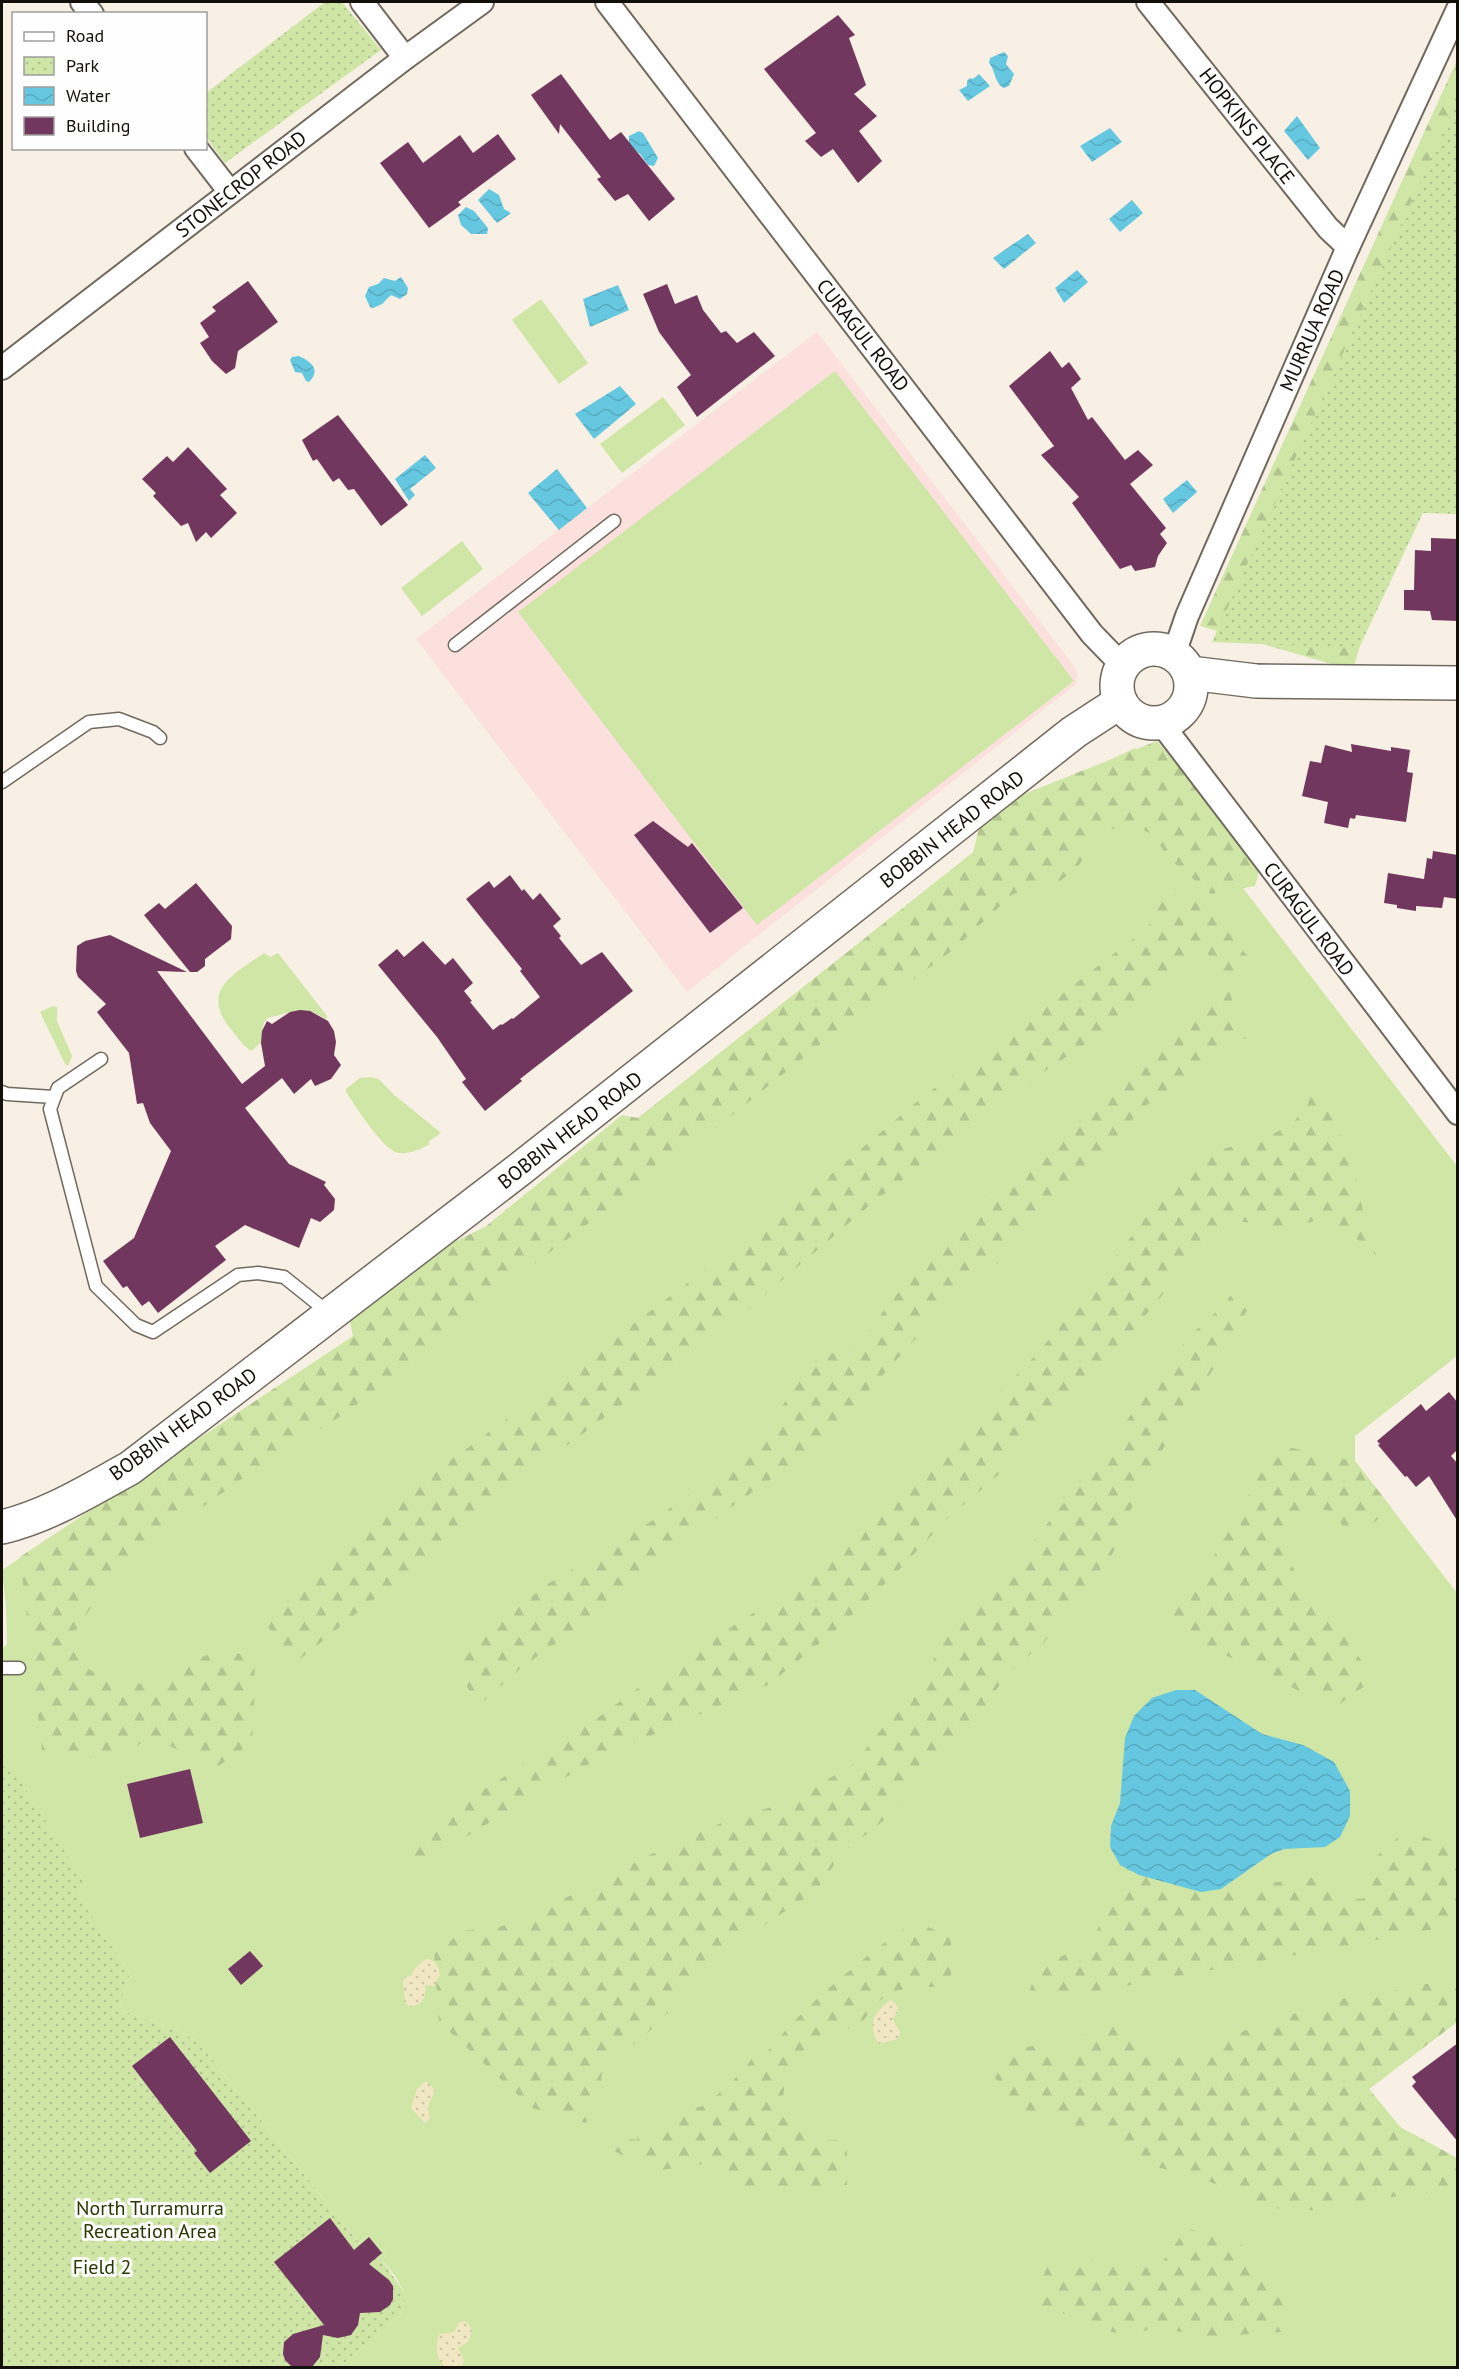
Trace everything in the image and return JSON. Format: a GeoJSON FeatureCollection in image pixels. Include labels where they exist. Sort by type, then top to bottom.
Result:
{"type":"FeatureCollection","features":[{"type":"Feature","properties":{"kind":"main road"},"geometry":{"type":"LineString","coordinates":[[1182,664],[1192,686],[1187,705],[1173,719],[1161,723],[1149,723],[1137,720],[1127,712],[1120,702],[1117,690],[1118,677],[1129,659],[1145,650],[1163,650],[1182,664],[1256,681],[1458,684]]}},
{"type":"Feature","properties":{"kind":"main road","name":"BOBBIN HEAD ROAD"},"geometry":{"type":"LineString","coordinates":[[2,1527],[34,1519],[130,1468],[718,1014],[1074,732],[1120,702]]}},
{"type":"Feature","properties":{"kind":"street"},"geometry":{"type":"LineString","coordinates":[[362,2],[405,58]]}},
{"type":"Feature","properties":{"kind":"street","name":"STONECROP ROAD"},"geometry":{"type":"LineString","coordinates":[[2,368],[405,58],[482,2]]}},
{"type":"Feature","properties":{"kind":"street","name":"CURAGUL ROAD"},"geometry":{"type":"LineString","coordinates":[[607,2],[1092,634],[1123,666]]}},
{"type":"Feature","properties":{"kind":"street","name":"HOPKINS PLACE"},"geometry":{"type":"LineString","coordinates":[[1148,2],[1328,228],[1348,247]]}},
{"type":"Feature","properties":{"kind":"street","name":"MURRUA ROAD"},"geometry":{"type":"LineString","coordinates":[[1182,664],[1187,616],[1348,247],[1458,9]]}},
{"type":"Feature","properties":{"kind":"street"},"geometry":{"type":"LineString","coordinates":[[198,150],[230,192]]}},
{"type":"Feature","properties":{"kind":"street","name":"CURAGUL ROAD"},"geometry":{"type":"LineString","coordinates":[[1161,723],[1458,1113]]}},
{"type":"Feature","properties":{"kind":"lane"},"geometry":{"type":"LineString","coordinates":[[455,645],[614,521]]}},
{"type":"Feature","properties":{"kind":"lane"},"geometry":{"type":"LineString","coordinates":[[2,782],[89,722],[119,719],[153,732],[160,738]]}},
{"type":"Feature","properties":{"kind":"lane"},"geometry":{"type":"LineString","coordinates":[[101,1059],[58,1088],[50,1109],[96,1286],[136,1325],[153,1332],[238,1275],[258,1273],[284,1277],[330,1314]]}},
{"type":"Feature","properties":{"kind":"lane"},"geometry":{"type":"LineString","coordinates":[[2,1092],[54,1097]]}},
{"type":"Feature","properties":{"kind":"lane"},"geometry":{"type":"LineString","coordinates":[[2,1668],[19,1668]]}},
{"type":"Feature","properties":{"kind":"shaded area"},"geometry":{"type":"Polygon","coordinates":[[[817,332],[1077,670],[1076,684],[687,992],[416,639],[817,332]]]}},
{"type":"Feature","properties":{"kind":"green space"},"geometry":{"type":"Polygon","coordinates":[[[325,2],[342,2],[381,50],[225,163],[207,138],[207,92],[325,2]]]}},
{"type":"Feature","properties":{"kind":"green space"},"geometry":{"type":"Polygon","coordinates":[[[1457,60],[1457,282],[1401,504],[1353,670],[1200,626],[1457,60]]]}},
{"type":"Feature","properties":{"kind":"green space"},"geometry":{"type":"Polygon","coordinates":[[[1457,101],[1457,514],[1423,513],[1359,648],[1212,642],[1457,101]]]}},
{"type":"Feature","properties":{"kind":"green space"},"geometry":{"type":"Polygon","coordinates":[[[541,299],[588,363],[559,384],[512,320],[541,299]]]}},
{"type":"Feature","properties":{"kind":"green space"},"geometry":{"type":"Polygon","coordinates":[[[835,371],[1074,681],[757,925],[518,612],[835,371]]]}},
{"type":"Feature","properties":{"kind":"green space"},"geometry":{"type":"Polygon","coordinates":[[[663,397],[685,425],[622,473],[600,444],[663,397]]]}},
{"type":"Feature","properties":{"kind":"green space"},"geometry":{"type":"Polygon","coordinates":[[[462,541],[483,569],[422,616],[401,588],[462,541]]]}},
{"type":"Feature","properties":{"kind":"green space"},"geometry":{"type":"Polygon","coordinates":[[[1157,741],[1261,864],[1255,886],[1211,894],[1166,856],[1155,835],[1131,825],[1108,830],[1091,847],[1077,868],[1056,884],[1013,894],[954,949],[905,986],[833,1034],[700,1141],[523,1272],[346,1413],[267,1461],[158,1539],[103,1590],[69,1640],[74,1653],[81,1662],[102,1676],[123,1682],[140,1683],[155,1680],[211,1654],[229,1651],[239,1653],[254,1662],[252,1743],[214,1769],[151,1736],[115,1762],[42,1750],[20,1557],[353,1336],[344,1295],[485,1227],[622,1115],[638,1118],[973,853],[979,828],[1014,798],[1157,741]]]}},
{"type":"Feature","properties":{"kind":"green space"},"geometry":{"type":"Polygon","coordinates":[[[1135,748],[1457,1166],[1457,1356],[1355,1436],[1355,1461],[1457,1593],[1457,2022],[1369,2089],[1400,2127],[1457,2158],[1457,2367],[340,2367],[401,2315],[406,2295],[380,2257],[385,2254],[369,2235],[359,2243],[198,2042],[181,2032],[118,2009],[130,1973],[75,1893],[87,1886],[2,1757],[2,1649],[7,1644],[2,1570],[411,1298],[1020,815],[1095,767],[1135,748]]]}},
{"type":"Feature","properties":{"kind":"green space"},"geometry":{"type":"Polygon","coordinates":[[[1166,894],[1208,901],[1238,947],[1253,960],[1231,997],[1248,1037],[1228,1047],[1144,1107],[1049,1205],[1006,1256],[942,1309],[820,1445],[731,1507],[597,1614],[521,1668],[479,1705],[453,1666],[472,1645],[546,1585],[655,1519],[719,1473],[774,1423],[793,1386],[814,1363],[839,1350],[861,1343],[889,1303],[991,1189],[1041,1156],[1197,1013],[1221,986],[1217,970],[1206,950],[1191,950],[1130,1014],[1048,1069],[876,1200],[694,1355],[605,1417],[521,1480],[447,1545],[369,1603],[293,1665],[261,1616],[317,1563],[370,1531],[397,1494],[461,1453],[764,1226],[828,1177],[925,1095],[1029,1020],[1148,927],[1166,894]]]}},
{"type":"Feature","properties":{"kind":"green space"},"geometry":{"type":"Polygon","coordinates":[[[264,953],[270,957],[278,953],[327,1016],[326,1020],[319,1015],[305,1011],[268,1018],[264,1022],[261,1043],[251,1051],[229,1027],[221,1014],[218,1002],[225,983],[264,953]]]}},
{"type":"Feature","properties":{"kind":"green space"},"geometry":{"type":"Polygon","coordinates":[[[53,1006],[57,1007],[57,1021],[72,1056],[68,1066],[40,1012],[53,1006]]]}},
{"type":"Feature","properties":{"kind":"green space"},"geometry":{"type":"Polygon","coordinates":[[[360,1078],[379,1079],[392,1093],[441,1133],[428,1142],[430,1144],[415,1151],[399,1153],[392,1150],[370,1127],[346,1092],[346,1089],[360,1078]]]}},
{"type":"Feature","properties":{"kind":"green space"},"geometry":{"type":"Polygon","coordinates":[[[1312,1092],[1319,1092],[1352,1159],[1368,1235],[1376,1255],[1350,1233],[1334,1224],[1314,1221],[1298,1226],[1280,1244],[1270,1240],[1254,1224],[1227,1222],[1203,1246],[1135,1328],[1074,1389],[996,1477],[948,1518],[895,1574],[837,1629],[768,1685],[604,1756],[546,1788],[418,1866],[398,1852],[442,1816],[596,1719],[637,1689],[756,1611],[811,1579],[853,1543],[1035,1356],[1151,1211],[1191,1172],[1223,1149],[1273,1134],[1293,1123],[1308,1104],[1312,1092]]]}},
{"type":"Feature","properties":{"kind":"green space"},"geometry":{"type":"Polygon","coordinates":[[[1231,1295],[1247,1310],[1234,1336],[1163,1449],[1134,1502],[1113,1553],[1043,1644],[1006,1674],[972,1730],[922,1773],[883,1821],[842,1853],[816,1891],[700,1972],[669,2012],[643,2037],[602,2069],[601,2089],[586,2123],[532,2108],[439,2022],[434,1951],[467,1930],[496,1928],[524,1919],[685,1837],[740,1816],[783,1804],[853,1765],[926,1673],[954,1623],[1036,1538],[1121,1431],[1147,1388],[1194,1332],[1223,1306],[1231,1295]]]}},
{"type":"Feature","properties":{"kind":"green space"},"geometry":{"type":"Polygon","coordinates":[[[1277,1445],[1355,1461],[1391,1507],[1364,1532],[1346,1528],[1325,1510],[1312,1511],[1303,1516],[1289,1531],[1286,1544],[1289,1558],[1296,1572],[1305,1586],[1336,1621],[1373,1680],[1334,1708],[1170,1628],[1169,1608],[1203,1575],[1277,1445]]]}},
{"type":"Feature","properties":{"kind":"green space","name":"North Turramurra Recreation Area"},"geometry":{"type":"Polygon","coordinates":[[[2,1753],[87,1886],[76,1893],[130,1973],[118,2009],[181,2032],[198,2042],[359,2243],[369,2235],[385,2254],[380,2257],[406,2295],[401,2315],[340,2367],[2,2367],[2,1753]]]}},
{"type":"Feature","properties":{"kind":"green space"},"geometry":{"type":"Polygon","coordinates":[[[1409,1830],[1443,1845],[1457,1864],[1457,1925],[1071,1996],[1029,1992],[1039,1963],[1088,1948],[1128,1869],[1139,1875],[1201,1892],[1325,1876],[1350,1899],[1375,1898],[1368,1867],[1385,1847],[1409,1830]]]}},
{"type":"Feature","properties":{"kind":"green space"},"geometry":{"type":"Polygon","coordinates":[[[914,1921],[951,1937],[951,1987],[916,1987],[890,1992],[874,2006],[863,2021],[841,2032],[820,2035],[799,2055],[785,2078],[783,2099],[801,2124],[820,2140],[847,2140],[847,2185],[739,2189],[718,2162],[653,2171],[608,2148],[609,2136],[637,2140],[639,2127],[645,2131],[664,2127],[685,2111],[701,2106],[710,2100],[732,2082],[756,2053],[765,2054],[798,2017],[835,1983],[914,1921]]]}},
{"type":"Feature","properties":{"kind":"green space"},"geometry":{"type":"Polygon","coordinates":[[[1457,1972],[1457,2022],[1369,2089],[1400,2127],[1457,2158],[1457,2199],[1447,2190],[1352,2202],[1326,2211],[1273,2208],[1208,2181],[1135,2163],[1106,2128],[1070,2127],[1043,2114],[1015,2108],[995,2078],[1009,2050],[1039,2045],[1043,2058],[1054,2055],[1065,2056],[1089,2030],[1121,2021],[1155,2060],[1188,2056],[1260,2024],[1345,1998],[1406,1989],[1447,1979],[1457,1972]]]}},
{"type":"Feature","properties":{"kind":"green space"},"geometry":{"type":"Polygon","coordinates":[[[1187,2228],[1245,2246],[1260,2276],[1286,2286],[1287,2295],[1281,2332],[1208,2337],[1160,2328],[1121,2335],[1032,2302],[1049,2263],[1090,2260],[1131,2268],[1163,2261],[1187,2228]]]}},
{"type":"Feature","properties":{"kind":"sand"},"geometry":{"type":"Polygon","coordinates":[[[425,1959],[436,1964],[440,1975],[434,1986],[425,1985],[425,1996],[421,2002],[410,2007],[405,2003],[403,1981],[406,1977],[411,1976],[415,1968],[425,1959]]]}},
{"type":"Feature","properties":{"kind":"sand"},"geometry":{"type":"Polygon","coordinates":[[[891,2000],[898,2006],[893,2019],[900,2032],[898,2039],[879,2044],[873,2031],[874,2019],[880,2009],[891,2000]]]}},
{"type":"Feature","properties":{"kind":"sand"},"geometry":{"type":"Polygon","coordinates":[[[426,2081],[435,2090],[428,2107],[430,2119],[425,2123],[411,2108],[417,2089],[426,2081]]]}},
{"type":"Feature","properties":{"kind":"sand"},"geometry":{"type":"Polygon","coordinates":[[[467,2322],[472,2330],[468,2342],[458,2348],[463,2357],[462,2367],[445,2367],[438,2356],[438,2338],[440,2334],[454,2332],[459,2323],[467,2322]]]}},
{"type":"Feature","properties":{"kind":"water"},"geometry":{"type":"Polygon","coordinates":[[[1004,52],[1008,56],[1006,64],[1014,74],[1009,86],[1004,88],[998,83],[989,63],[990,58],[1004,52]]]}},
{"type":"Feature","properties":{"kind":"water"},"geometry":{"type":"Polygon","coordinates":[[[979,74],[990,86],[968,101],[959,90],[967,86],[970,78],[973,79],[979,74]]]}},
{"type":"Feature","properties":{"kind":"water"},"geometry":{"type":"Polygon","coordinates":[[[1297,116],[1320,148],[1308,160],[1284,131],[1297,116]]]}},
{"type":"Feature","properties":{"kind":"water"},"geometry":{"type":"Polygon","coordinates":[[[1110,128],[1122,142],[1092,162],[1080,146],[1110,128]]]}},
{"type":"Feature","properties":{"kind":"water"},"geometry":{"type":"Polygon","coordinates":[[[639,131],[643,133],[658,158],[654,166],[648,165],[629,145],[629,136],[639,131]]]}},
{"type":"Feature","properties":{"kind":"water"},"geometry":{"type":"Polygon","coordinates":[[[489,189],[499,195],[504,209],[511,213],[497,223],[478,200],[489,189]]]}},
{"type":"Feature","properties":{"kind":"water"},"geometry":{"type":"Polygon","coordinates":[[[1132,200],[1143,213],[1120,232],[1109,219],[1132,200]]]}},
{"type":"Feature","properties":{"kind":"water"},"geometry":{"type":"Polygon","coordinates":[[[466,207],[474,211],[488,228],[487,234],[471,234],[461,225],[458,215],[466,207]]]}},
{"type":"Feature","properties":{"kind":"water"},"geometry":{"type":"Polygon","coordinates":[[[1028,234],[1036,243],[1004,269],[993,258],[1028,234]]]}},
{"type":"Feature","properties":{"kind":"water"},"geometry":{"type":"Polygon","coordinates":[[[1077,270],[1088,282],[1064,303],[1055,288],[1077,270]]]}},
{"type":"Feature","properties":{"kind":"water"},"geometry":{"type":"Polygon","coordinates":[[[401,277],[408,288],[407,294],[400,299],[391,295],[382,304],[370,307],[365,296],[369,287],[378,284],[384,278],[395,281],[401,277]]]}},
{"type":"Feature","properties":{"kind":"water"},"geometry":{"type":"Polygon","coordinates":[[[618,285],[629,310],[590,327],[583,299],[618,285]]]}},
{"type":"Feature","properties":{"kind":"water"},"geometry":{"type":"Polygon","coordinates":[[[299,356],[308,361],[315,370],[309,382],[302,373],[295,372],[290,360],[292,357],[299,356]]]}},
{"type":"Feature","properties":{"kind":"water"},"geometry":{"type":"Polygon","coordinates":[[[620,386],[636,404],[594,439],[575,414],[620,386]]]}},
{"type":"Feature","properties":{"kind":"water"},"geometry":{"type":"Polygon","coordinates":[[[425,455],[436,468],[410,489],[415,495],[409,501],[395,479],[425,455]]]}},
{"type":"Feature","properties":{"kind":"water"},"geometry":{"type":"Polygon","coordinates":[[[557,469],[587,508],[559,530],[528,493],[557,469]]]}},
{"type":"Feature","properties":{"kind":"water"},"geometry":{"type":"Polygon","coordinates":[[[1187,480],[1197,492],[1173,513],[1163,499],[1187,480]]]}},
{"type":"Feature","properties":{"kind":"water"},"geometry":{"type":"Polygon","coordinates":[[[1176,1690],[1195,1690],[1262,1734],[1303,1745],[1334,1762],[1350,1791],[1350,1816],[1340,1837],[1325,1847],[1284,1849],[1271,1854],[1221,1889],[1201,1892],[1139,1875],[1120,1865],[1110,1847],[1111,1826],[1120,1803],[1125,1738],[1134,1716],[1152,1698],[1176,1690]]]}},
{"type":"Feature","properties":{"kind":"building"},"geometry":{"type":"Polygon","coordinates":[[[838,15],[855,35],[849,38],[866,85],[854,94],[877,116],[859,131],[882,161],[858,183],[833,149],[821,157],[805,141],[816,133],[764,69],[838,15]]]}},
{"type":"Feature","properties":{"kind":"building"},"geometry":{"type":"Polygon","coordinates":[[[561,74],[610,140],[621,132],[675,199],[649,221],[628,194],[615,201],[597,179],[601,177],[560,124],[559,134],[531,95],[561,74]]]}},
{"type":"Feature","properties":{"kind":"building"},"geometry":{"type":"Polygon","coordinates":[[[498,134],[516,159],[458,202],[461,205],[429,228],[380,163],[408,142],[423,163],[460,135],[473,153],[498,134]]]}},
{"type":"Feature","properties":{"kind":"building"},"geometry":{"type":"Polygon","coordinates":[[[248,281],[278,322],[238,351],[235,368],[226,374],[212,361],[200,343],[209,337],[200,323],[216,311],[212,307],[248,281]]]}},
{"type":"Feature","properties":{"kind":"building"},"geometry":{"type":"Polygon","coordinates":[[[667,284],[675,304],[697,295],[703,310],[721,333],[726,331],[737,343],[754,332],[775,356],[697,417],[677,387],[691,375],[659,332],[643,294],[667,284]]]}},
{"type":"Feature","properties":{"kind":"building"},"geometry":{"type":"Polygon","coordinates":[[[1050,351],[1062,368],[1069,362],[1081,379],[1071,388],[1088,420],[1092,417],[1125,460],[1138,450],[1153,465],[1130,484],[1166,528],[1160,534],[1167,543],[1158,556],[1155,567],[1135,571],[1131,565],[1120,569],[1072,503],[1079,497],[1041,455],[1054,446],[1009,386],[1050,351]]]}},
{"type":"Feature","properties":{"kind":"building"},"geometry":{"type":"Polygon","coordinates":[[[338,415],[408,505],[381,526],[354,489],[348,490],[339,478],[333,482],[317,459],[313,461],[302,440],[338,415]]]}},
{"type":"Feature","properties":{"kind":"building"},"geometry":{"type":"Polygon","coordinates":[[[188,447],[227,489],[220,495],[237,513],[211,538],[206,532],[196,542],[188,523],[181,526],[153,496],[156,493],[142,479],[167,456],[173,462],[188,447]]]}},
{"type":"Feature","properties":{"kind":"building"},"geometry":{"type":"Polygon","coordinates":[[[1431,538],[1458,539],[1458,621],[1432,620],[1430,611],[1404,610],[1404,590],[1414,590],[1415,550],[1431,551],[1431,538]]]}},
{"type":"Feature","properties":{"kind":"building"},"geometry":{"type":"Polygon","coordinates":[[[1351,744],[1391,751],[1391,747],[1410,750],[1407,772],[1413,773],[1406,822],[1356,815],[1355,819],[1350,818],[1348,828],[1324,823],[1328,802],[1302,796],[1310,761],[1321,763],[1325,745],[1352,752],[1351,744]]]}},
{"type":"Feature","properties":{"kind":"building"},"geometry":{"type":"Polygon","coordinates":[[[653,821],[688,847],[692,843],[743,908],[710,933],[634,835],[653,821]]]}},
{"type":"Feature","properties":{"kind":"building"},"geometry":{"type":"Polygon","coordinates":[[[1433,851],[1458,855],[1458,899],[1444,897],[1442,908],[1416,906],[1416,911],[1384,903],[1388,873],[1424,879],[1427,858],[1432,859],[1433,851]]]}},
{"type":"Feature","properties":{"kind":"building"},"geometry":{"type":"Polygon","coordinates":[[[510,875],[522,891],[524,889],[533,900],[540,893],[561,919],[553,926],[561,936],[559,938],[581,965],[602,952],[633,991],[520,1079],[522,1081],[485,1111],[462,1082],[466,1079],[437,1037],[378,965],[397,949],[404,957],[423,941],[445,965],[453,958],[473,983],[464,991],[493,1030],[513,1019],[540,997],[520,971],[522,969],[466,899],[489,881],[494,888],[510,875]]]}},
{"type":"Feature","properties":{"kind":"building"},"geometry":{"type":"Polygon","coordinates":[[[196,883],[232,926],[231,939],[205,959],[205,966],[197,972],[190,972],[144,915],[159,903],[165,909],[196,883]]]}},
{"type":"Feature","properties":{"kind":"building"},"geometry":{"type":"Polygon","coordinates":[[[110,935],[187,972],[157,971],[242,1084],[265,1066],[261,1043],[262,1031],[267,1021],[272,1024],[290,1012],[300,1010],[310,1011],[328,1021],[334,1031],[336,1042],[334,1055],[341,1065],[331,1079],[315,1086],[311,1079],[294,1094],[282,1078],[245,1108],[289,1164],[326,1182],[324,1185],[335,1199],[334,1210],[320,1222],[311,1218],[299,1248],[245,1225],[215,1246],[226,1260],[158,1313],[149,1301],[142,1306],[127,1286],[123,1288],[103,1261],[134,1238],[171,1151],[150,1123],[143,1103],[137,1104],[129,1053],[97,1012],[106,1004],[78,977],[76,971],[77,946],[85,941],[110,935]]]}},
{"type":"Feature","properties":{"kind":"building"},"geometry":{"type":"Polygon","coordinates":[[[1449,1392],[1458,1403],[1458,1449],[1451,1456],[1458,1464],[1458,1522],[1429,1476],[1416,1487],[1407,1476],[1405,1477],[1377,1441],[1421,1404],[1426,1411],[1449,1392]]]}},
{"type":"Feature","properties":{"kind":"building"},"geometry":{"type":"Polygon","coordinates":[[[190,1769],[203,1823],[140,1838],[127,1784],[190,1769]]]}},
{"type":"Feature","properties":{"kind":"building"},"geometry":{"type":"Polygon","coordinates":[[[250,1951],[263,1966],[241,1985],[228,1969],[250,1951]]]}},
{"type":"Feature","properties":{"kind":"building"},"geometry":{"type":"Polygon","coordinates":[[[170,2037],[251,2141],[210,2173],[194,2153],[197,2151],[132,2066],[170,2037]]]}},
{"type":"Feature","properties":{"kind":"building"},"geometry":{"type":"Polygon","coordinates":[[[1458,2043],[1458,2142],[1412,2086],[1416,2082],[1412,2077],[1458,2043]]]}},
{"type":"Feature","properties":{"kind":"building"},"geometry":{"type":"Polygon","coordinates":[[[330,2218],[354,2250],[369,2237],[382,2253],[369,2264],[389,2280],[393,2286],[393,2299],[390,2305],[380,2312],[360,2313],[358,2325],[351,2335],[338,2338],[323,2335],[320,2357],[312,2367],[292,2367],[283,2354],[284,2342],[293,2334],[324,2325],[274,2262],[330,2218]]]}},
{"type":"Feature","properties":{"kind":"park label","name":"Field 2"},"geometry":{"type":"Point","coordinates":[102,2267]}}]}
